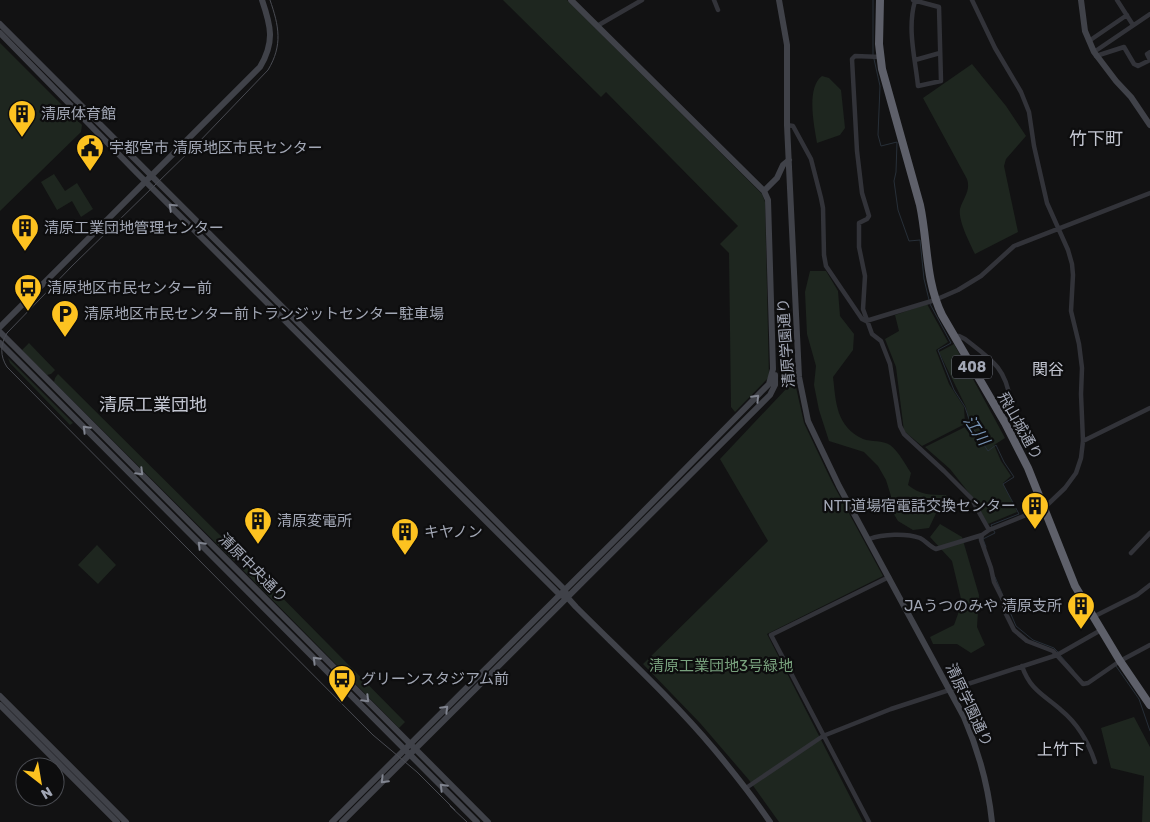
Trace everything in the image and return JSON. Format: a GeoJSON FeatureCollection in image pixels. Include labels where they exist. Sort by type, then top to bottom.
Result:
{"type":"FeatureCollection","features":[{"type":"Feature","properties":{"kind":"highway","name":"飛山城通り"},"geometry":{"type":"LineString","coordinates":[[880,0],[881,57],[888,95],[924,222],[930,280],[935,300],[1005,423],[1028,468],[1069,573],[1093,617],[1150,705]]}},
{"type":"Feature","properties":{"kind":"street"},"geometry":{"type":"LineString","coordinates":[[0,327],[260,67],[268,52],[270,35],[269,22],[262,0]]}},
{"type":"Feature","properties":{"kind":"street"},"geometry":{"type":"LineString","coordinates":[[342,822],[407,752],[411,743],[770,395],[775,385],[768,200],[764,191],[571,0]]}},
{"type":"Feature","properties":{"kind":"street"},"geometry":{"type":"LineString","coordinates":[[628,0],[632,6]]}},
{"type":"Feature","properties":{"kind":"street"},"geometry":{"type":"LineString","coordinates":[[597,26],[642,0]]}},
{"type":"Feature","properties":{"kind":"street"},"geometry":{"type":"LineString","coordinates":[[714,0],[718,10]]}},
{"type":"Feature","properties":{"kind":"street","name":"清原学園通り"},"geometry":{"type":"LineString","coordinates":[[779,0],[787,45],[788,160],[799,377],[808,421],[839,486],[951,689],[977,747],[985,773],[992,822]]}},
{"type":"Feature","properties":{"kind":"street"},"geometry":{"type":"LineString","coordinates":[[914,0],[939,8],[941,81],[918,86],[911,36],[914,0]]}},
{"type":"Feature","properties":{"kind":"street"},"geometry":{"type":"LineString","coordinates":[[869,539],[878,536],[912,536],[922,539],[936,549],[982,536],[990,530],[1044,508],[1065,488],[1076,472],[1081,458],[1083,441],[1082,368],[1079,344],[1071,311],[1073,269],[1068,250],[1047,203],[1026,104],[995,48],[972,0]]}},
{"type":"Feature","properties":{"kind":"street"},"geometry":{"type":"LineString","coordinates":[[1081,0],[1085,31],[1095,54],[1131,97],[1150,125]]}},
{"type":"Feature","properties":{"kind":"street"},"geometry":{"type":"LineString","coordinates":[[1117,0],[1133,25]]}},
{"type":"Feature","properties":{"kind":"street"},"geometry":{"type":"LineString","coordinates":[[1095,54],[1150,14]]}},
{"type":"Feature","properties":{"kind":"street"},"geometry":{"type":"LineString","coordinates":[[1088,41],[1127,16]]}},
{"type":"Feature","properties":{"kind":"street"},"geometry":{"type":"LineString","coordinates":[[0,24],[695,727],[746,788],[770,822]]}},
{"type":"Feature","properties":{"kind":"street"},"geometry":{"type":"LineString","coordinates":[[0,33],[146,182],[564,594]]}},
{"type":"Feature","properties":{"kind":"street"},"geometry":{"type":"LineString","coordinates":[[1095,54],[1124,47],[1134,64],[1138,66],[1150,60],[1147,54],[1150,52]]}},
{"type":"Feature","properties":{"kind":"street"},"geometry":{"type":"LineString","coordinates":[[915,60],[940,53]]}},
{"type":"Feature","properties":{"kind":"street"},"geometry":{"type":"LineString","coordinates":[[881,57],[855,56],[852,59],[857,151],[862,193],[869,216],[859,223],[858,232],[864,276],[863,308],[872,334],[881,341],[890,364],[900,426],[904,434],[971,498],[990,530]]}},
{"type":"Feature","properties":{"kind":"street"},"geometry":{"type":"LineString","coordinates":[[787,125],[793,126],[811,159],[823,208],[826,266],[862,319],[868,321],[935,300],[958,290],[982,276],[1014,246],[1150,193]]}},
{"type":"Feature","properties":{"kind":"street"},"geometry":{"type":"LineString","coordinates":[[764,191],[777,178],[783,165],[788,160]]}},
{"type":"Feature","properties":{"kind":"street","name":"清原中央通り"},"geometry":{"type":"LineString","coordinates":[[0,332],[488,822]]}},
{"type":"Feature","properties":{"kind":"street"},"geometry":{"type":"LineString","coordinates":[[954,336],[958,336],[995,362],[1004,376],[1011,405],[1010,416],[1005,423]]}},
{"type":"Feature","properties":{"kind":"street","name":"清原中央通り"},"geometry":{"type":"LineString","coordinates":[[0,343],[477,822]]}},
{"type":"Feature","properties":{"kind":"street"},"geometry":{"type":"LineString","coordinates":[[1083,441],[1150,408]]}},
{"type":"Feature","properties":{"kind":"street"},"geometry":{"type":"LineString","coordinates":[[1131,553],[1150,533]]}},
{"type":"Feature","properties":{"kind":"street"},"geometry":{"type":"LineString","coordinates":[[982,536],[981,540],[994,582],[1014,630],[1027,641],[1053,651],[1083,684],[1088,683],[1120,661],[1150,645]]}},
{"type":"Feature","properties":{"kind":"street"},"geometry":{"type":"LineString","coordinates":[[869,822],[771,635],[889,577]]}},
{"type":"Feature","properties":{"kind":"street"},"geometry":{"type":"LineString","coordinates":[[1093,617],[1150,585]]}},
{"type":"Feature","properties":{"kind":"street"},"geometry":{"type":"LineString","coordinates":[[332,822],[407,752],[416,748],[564,594]]}},
{"type":"Feature","properties":{"kind":"street"},"geometry":{"type":"LineString","coordinates":[[746,788],[823,736],[951,689],[1057,655],[1101,630]]}},
{"type":"Feature","properties":{"kind":"street"},"geometry":{"type":"LineString","coordinates":[[1022,666],[1026,678],[1044,698],[1062,710],[1084,736],[1090,744],[1095,762]]}},
{"type":"Feature","properties":{"kind":"street"},"geometry":{"type":"LineString","coordinates":[[0,696],[126,822]]}},
{"type":"Feature","properties":{"kind":"street"},"geometry":{"type":"LineString","coordinates":[[0,705],[117,822]]}},
{"type":"Feature","properties":{"kind":"green space"},"geometry":{"type":"Polygon","coordinates":[[[503,0],[567,0],[762,194],[765,202],[769,377],[735,412],[731,407],[729,253],[720,244],[738,226],[606,92],[601,97],[503,0]]]}},
{"type":"Feature","properties":{"kind":"green space"},"geometry":{"type":"Polygon","coordinates":[[[0,43],[82,125],[81,132],[0,211],[0,43]]]}},
{"type":"Feature","properties":{"kind":"green space"},"geometry":{"type":"Polygon","coordinates":[[[972,64],[1006,106],[1026,136],[1006,159],[1004,166],[1018,232],[975,254],[965,232],[960,214],[967,191],[967,179],[923,98],[972,64]]]}},
{"type":"Feature","properties":{"kind":"green space"},"geometry":{"type":"Polygon","coordinates":[[[822,76],[829,78],[841,90],[845,128],[840,135],[817,143],[812,107],[814,89],[822,76]]]}},
{"type":"Feature","properties":{"kind":"green space"},"geometry":{"type":"Polygon","coordinates":[[[54,174],[65,191],[77,183],[93,209],[81,217],[72,201],[57,210],[41,182],[54,174]]]}},
{"type":"Feature","properties":{"kind":"green space"},"geometry":{"type":"Polygon","coordinates":[[[810,271],[826,271],[838,291],[840,316],[854,334],[853,350],[833,377],[837,405],[842,421],[854,434],[863,439],[884,442],[890,445],[902,458],[911,473],[908,485],[912,488],[926,494],[946,495],[948,502],[940,505],[929,528],[913,530],[898,521],[889,506],[891,496],[886,480],[878,466],[864,452],[829,441],[819,410],[814,385],[816,366],[807,334],[805,292],[810,271]]]}},
{"type":"Feature","properties":{"kind":"green space"},"geometry":{"type":"Polygon","coordinates":[[[927,304],[948,342],[936,350],[949,384],[964,407],[965,424],[922,446],[904,431],[896,367],[885,339],[899,331],[895,315],[927,304]]]}},
{"type":"Feature","properties":{"kind":"green space"},"geometry":{"type":"Polygon","coordinates":[[[29,343],[55,370],[51,374],[47,375],[22,350],[29,343]]]}},
{"type":"Feature","properties":{"kind":"green space"},"geometry":{"type":"Polygon","coordinates":[[[954,344],[1005,438],[994,445],[1001,461],[1011,476],[1003,483],[1017,512],[988,524],[973,498],[950,469],[925,447],[969,425],[966,407],[939,352],[954,344]]]}},
{"type":"Feature","properties":{"kind":"green space"},"geometry":{"type":"Polygon","coordinates":[[[8,358],[73,423],[70,425],[10,363],[8,358]]]}},
{"type":"Feature","properties":{"kind":"green space","name":"清原工業団地3号緑地"},"geometry":{"type":"Polygon","coordinates":[[[791,365],[804,423],[832,482],[883,576],[767,634],[863,822],[779,822],[749,780],[700,723],[643,664],[768,541],[720,459],[787,388],[784,368],[791,365]]]}},
{"type":"Feature","properties":{"kind":"green space"},"geometry":{"type":"Polygon","coordinates":[[[58,374],[240,555],[234,561],[54,382],[58,374]]]}},
{"type":"Feature","properties":{"kind":"green space"},"geometry":{"type":"Polygon","coordinates":[[[940,524],[962,537],[979,595],[977,627],[985,645],[971,653],[957,644],[933,644],[930,637],[954,625],[962,603],[952,561],[930,537],[940,524]]]}},
{"type":"Feature","properties":{"kind":"green space"},"geometry":{"type":"Polygon","coordinates":[[[97,545],[116,565],[98,584],[78,565],[97,545]]]}},
{"type":"Feature","properties":{"kind":"green space"},"geometry":{"type":"Polygon","coordinates":[[[247,562],[405,722],[399,728],[241,568],[247,562]]]}},
{"type":"Feature","properties":{"kind":"green space"},"geometry":{"type":"Polygon","coordinates":[[[1134,717],[1150,747],[1150,822],[1142,822],[1144,776],[1111,768],[1101,728],[1134,717]]]}},
{"type":"Feature","properties":{"kind":"waterway","name":"江川"},"geometry":{"type":"LineString","coordinates":[[873,0],[873,55]]}},
{"type":"Feature","properties":{"kind":"waterway","name":"江川"},"geometry":{"type":"LineString","coordinates":[[874,59],[880,86],[878,135],[881,146],[897,142],[894,181],[898,210],[909,241],[920,240],[924,279],[930,304],[951,343],[938,350],[954,390],[965,407],[971,425],[988,451],[996,445],[1014,477],[1003,484],[1019,514],[991,525],[995,533],[983,539],[986,547]]}},
{"type":"Feature","properties":{"kind":"waterway","name":"江川"},"geometry":{"type":"LineString","coordinates":[[995,577],[1016,626],[1033,640],[1054,648],[1058,652]]}},
{"type":"Feature","properties":{"kind":"waterway","name":"江川"},"geometry":{"type":"LineString","coordinates":[[1060,655],[1074,671]]}},
{"type":"Feature","properties":{"kind":"waterway","name":"江川"},"geometry":{"type":"LineString","coordinates":[[1116,666],[1139,699],[1150,731]]}},
{"type":"Feature","properties":{"kind":"tram line"},"geometry":{"type":"LineString","coordinates":[[270,0],[276,18],[278,44],[268,70],[196,145],[72,266],[7,333],[2,346],[2,355],[7,367],[373,735],[417,772],[455,810]]}},
{"type":"Feature","properties":{"kind":"tram line"},"geometry":{"type":"LineString","coordinates":[[450,806],[467,822]]}},
{"type":"Feature","properties":{"kind":"place","name":"清原体育館"},"geometry":{"type":"Point","coordinates":[22,138]}},
{"type":"Feature","properties":{"kind":"place","name":"宇都宮市 清原地区市民センター"},"geometry":{"type":"Point","coordinates":[90,172]}},
{"type":"Feature","properties":{"kind":"place","name":"清原工業団地管理センター"},"geometry":{"type":"Point","coordinates":[25,252]}},
{"type":"Feature","properties":{"kind":"place","name":"清原地区市民センター前"},"geometry":{"type":"Point","coordinates":[28,312]}},
{"type":"Feature","properties":{"kind":"place","name":"清原地区市民センター前トランジットセンター駐車場"},"geometry":{"type":"Point","coordinates":[65,338]}},
{"type":"Feature","properties":{"kind":"place","name":"NTT道場宿電話交換センター"},"geometry":{"type":"Point","coordinates":[1035,530]}},
{"type":"Feature","properties":{"kind":"place","name":"清原変電所"},"geometry":{"type":"Point","coordinates":[258,545]}},
{"type":"Feature","properties":{"kind":"place","name":"キヤノン"},"geometry":{"type":"Point","coordinates":[405,556]}},
{"type":"Feature","properties":{"kind":"place","name":"JAうつのみや 清原支所"},"geometry":{"type":"Point","coordinates":[1081,630]}},
{"type":"Feature","properties":{"kind":"place","name":"グリーンスタジアム前"},"geometry":{"type":"Point","coordinates":[342,703]}},
{"type":"Feature","properties":{"kind":"district","name":"竹下町"},"geometry":{"type":"Point","coordinates":[1096,139]}},
{"type":"Feature","properties":{"kind":"district","name":"関谷"},"geometry":{"type":"Point","coordinates":[1048,369]}},
{"type":"Feature","properties":{"kind":"district","name":"清原工業団地"},"geometry":{"type":"Point","coordinates":[153,405]}},
{"type":"Feature","properties":{"kind":"district","name":"上竹下"},"geometry":{"type":"Point","coordinates":[1061,749]}}]}
